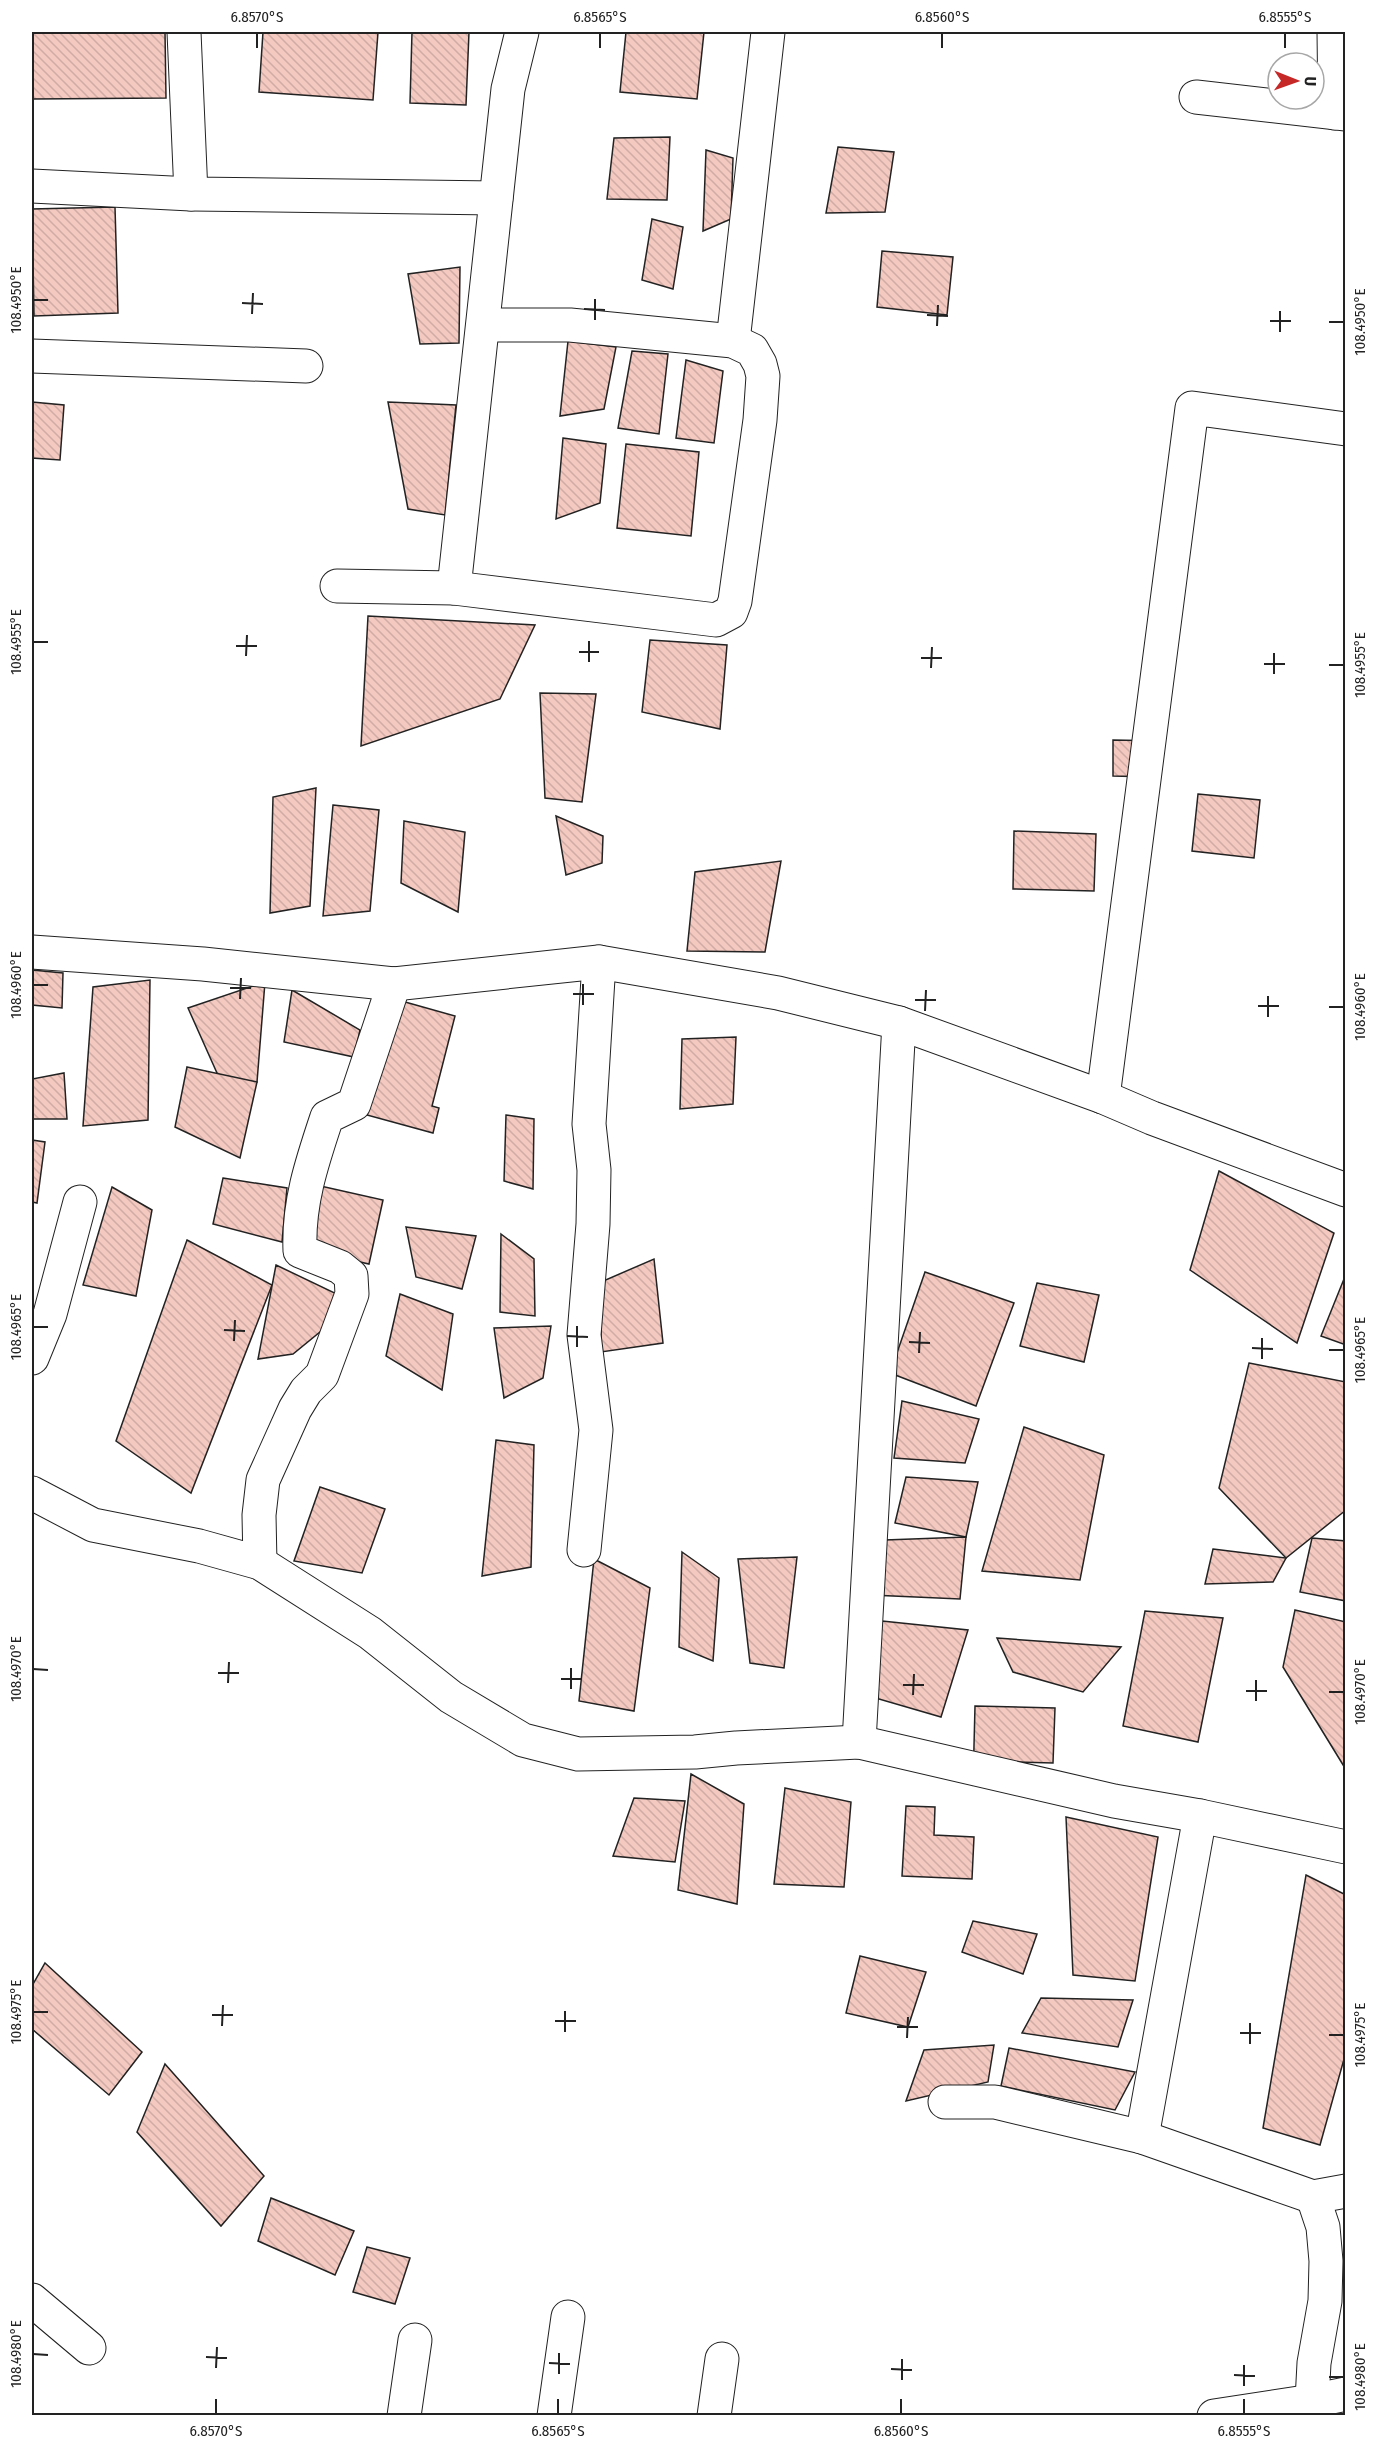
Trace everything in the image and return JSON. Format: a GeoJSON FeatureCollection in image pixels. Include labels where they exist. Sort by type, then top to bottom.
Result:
{"type":"FeatureCollection","features":[{"type":"Feature","properties":{"kind":"street"},"geometry":{"type":"LineString","coordinates":[[184,32],[190,194]]}},
{"type":"Feature","properties":{"kind":"street"},"geometry":{"type":"LineString","coordinates":[[499,32],[508,89]]}},
{"type":"Feature","properties":{"kind":"street"},"geometry":{"type":"LineString","coordinates":[[454,588],[508,89],[522,32]]}},
{"type":"Feature","properties":{"kind":"street"},"geometry":{"type":"LineString","coordinates":[[733,341],[768,32]]}},
{"type":"Feature","properties":{"kind":"street"},"geometry":{"type":"LineString","coordinates":[[1196,97],[1340,113],[1334,32]]}},
{"type":"Feature","properties":{"kind":"street"},"geometry":{"type":"LineString","coordinates":[[32,186],[190,194],[496,198]]}},
{"type":"Feature","properties":{"kind":"street"},"geometry":{"type":"LineString","coordinates":[[337,586],[454,588],[716,620],[731,612],[735,601],[757,442],[763,376],[760,364],[752,350],[733,341],[570,325],[484,325]]}},
{"type":"Feature","properties":{"kind":"street"},"geometry":{"type":"LineString","coordinates":[[32,356],[306,366]]}},
{"type":"Feature","properties":{"kind":"street"},"geometry":{"type":"LineString","coordinates":[[1103,1097],[1192,408],[1346,429]]}},
{"type":"Feature","properties":{"kind":"street"},"geometry":{"type":"LineString","coordinates":[[32,952],[203,964],[394,984],[599,962],[778,993],[899,1023],[1103,1097],[1152,1118],[1346,1190]]}},
{"type":"Feature","properties":{"kind":"street"},"geometry":{"type":"LineString","coordinates":[[584,1550],[596,1430],[584,1335],[593,1224],[594,1170],[589,1124],[599,962]]}},
{"type":"Feature","properties":{"kind":"street"},"geometry":{"type":"LineString","coordinates":[[260,1563],[259,1515],[263,1480],[306,1391],[322,1374],[352,1294],[351,1276],[340,1267],[300,1251],[299,1221],[303,1193],[327,1117],[354,1104],[394,984]]}},
{"type":"Feature","properties":{"kind":"street"},"geometry":{"type":"LineString","coordinates":[[859,1742],[899,1023]]}},
{"type":"Feature","properties":{"kind":"street"},"geometry":{"type":"LineString","coordinates":[[32,1358],[50,1314],[80,1202]]}},
{"type":"Feature","properties":{"kind":"street"},"geometry":{"type":"LineString","coordinates":[[32,1493],[93,1525],[199,1546],[260,1563],[370,1633],[452,1697],[523,1740],[578,1754],[694,1752],[859,1742],[1114,1801],[1200,1816],[1346,1847]]}},
{"type":"Feature","properties":{"kind":"street"},"geometry":{"type":"LineString","coordinates":[[1142,2137],[1200,1816]]}},
{"type":"Feature","properties":{"kind":"street"},"geometry":{"type":"LineString","coordinates":[[945,2102],[995,2102],[1142,2137],[1313,2197],[1346,2191]]}},
{"type":"Feature","properties":{"kind":"street"},"geometry":{"type":"LineString","coordinates":[[1312,2402],[1314,2363],[1325,2301],[1326,2261],[1323,2227],[1313,2197]]}},
{"type":"Feature","properties":{"kind":"street"},"geometry":{"type":"LineString","coordinates":[[32,2300],[88,2348]]}},
{"type":"Feature","properties":{"kind":"street"},"geometry":{"type":"LineString","coordinates":[[554,2415],[568,2317]]}},
{"type":"Feature","properties":{"kind":"street"},"geometry":{"type":"LineString","coordinates":[[404,2415],[415,2340]]}},
{"type":"Feature","properties":{"kind":"street"},"geometry":{"type":"LineString","coordinates":[[714,2415],[722,2359]]}},
{"type":"Feature","properties":{"kind":"street"},"geometry":{"type":"LineString","coordinates":[[1214,2415],[1312,2402],[1346,2394]]}},
{"type":"Feature","properties":{"kind":"building"},"geometry":{"type":"Polygon","coordinates":[[[32,32],[165,32],[166,98],[32,99],[32,32]]]}},
{"type":"Feature","properties":{"kind":"building"},"geometry":{"type":"Polygon","coordinates":[[[263,32],[378,32],[373,100],[259,92],[263,32]]]}},
{"type":"Feature","properties":{"kind":"building"},"geometry":{"type":"Polygon","coordinates":[[[412,32],[469,32],[466,105],[410,103],[412,32]]]}},
{"type":"Feature","properties":{"kind":"building"},"geometry":{"type":"Polygon","coordinates":[[[626,32],[704,32],[697,99],[620,92],[626,32]]]}},
{"type":"Feature","properties":{"kind":"building"},"geometry":{"type":"Polygon","coordinates":[[[670,137],[667,200],[607,199],[614,138],[670,137]]]}},
{"type":"Feature","properties":{"kind":"building"},"geometry":{"type":"Polygon","coordinates":[[[838,147],[894,152],[885,212],[826,213],[838,147]]]}},
{"type":"Feature","properties":{"kind":"building"},"geometry":{"type":"Polygon","coordinates":[[[706,150],[733,158],[731,219],[703,231],[706,150]]]}},
{"type":"Feature","properties":{"kind":"building"},"geometry":{"type":"Polygon","coordinates":[[[115,207],[118,313],[34,316],[32,209],[115,207]]]}},
{"type":"Feature","properties":{"kind":"building"},"geometry":{"type":"Polygon","coordinates":[[[652,219],[683,227],[673,289],[642,280],[652,219]]]}},
{"type":"Feature","properties":{"kind":"building"},"geometry":{"type":"Polygon","coordinates":[[[882,251],[953,257],[947,315],[877,307],[882,251]]]}},
{"type":"Feature","properties":{"kind":"building"},"geometry":{"type":"Polygon","coordinates":[[[460,267],[459,343],[420,344],[408,274],[460,267]]]}},
{"type":"Feature","properties":{"kind":"building"},"geometry":{"type":"Polygon","coordinates":[[[568,341],[616,347],[604,409],[560,416],[568,341]]]}},
{"type":"Feature","properties":{"kind":"building"},"geometry":{"type":"Polygon","coordinates":[[[632,351],[668,354],[659,434],[618,428],[632,351]]]}},
{"type":"Feature","properties":{"kind":"building"},"geometry":{"type":"Polygon","coordinates":[[[686,360],[723,371],[714,443],[676,438],[686,360]]]}},
{"type":"Feature","properties":{"kind":"building"},"geometry":{"type":"Polygon","coordinates":[[[32,402],[64,405],[60,460],[32,458],[32,402]]]}},
{"type":"Feature","properties":{"kind":"building"},"geometry":{"type":"Polygon","coordinates":[[[388,402],[456,405],[445,515],[408,509],[388,402]]]}},
{"type":"Feature","properties":{"kind":"building"},"geometry":{"type":"Polygon","coordinates":[[[563,438],[606,444],[600,503],[556,519],[563,438]]]}},
{"type":"Feature","properties":{"kind":"building"},"geometry":{"type":"Polygon","coordinates":[[[626,444],[699,452],[691,536],[617,528],[626,444]]]}},
{"type":"Feature","properties":{"kind":"building"},"geometry":{"type":"Polygon","coordinates":[[[368,616],[535,625],[500,699],[361,746],[368,616]]]}},
{"type":"Feature","properties":{"kind":"building"},"geometry":{"type":"Polygon","coordinates":[[[650,640],[727,645],[720,729],[642,712],[650,640]]]}},
{"type":"Feature","properties":{"kind":"building"},"geometry":{"type":"Polygon","coordinates":[[[540,693],[596,694],[582,802],[545,798],[540,693]]]}},
{"type":"Feature","properties":{"kind":"building"},"geometry":{"type":"Polygon","coordinates":[[[1113,740],[1162,741],[1152,777],[1113,776],[1113,740]]]}},
{"type":"Feature","properties":{"kind":"building"},"geometry":{"type":"Polygon","coordinates":[[[316,788],[310,906],[270,913],[273,797],[316,788]]]}},
{"type":"Feature","properties":{"kind":"building"},"geometry":{"type":"Polygon","coordinates":[[[1198,794],[1260,800],[1254,858],[1192,851],[1198,794]]]}},
{"type":"Feature","properties":{"kind":"building"},"geometry":{"type":"Polygon","coordinates":[[[333,805],[379,810],[370,911],[323,916],[333,805]]]}},
{"type":"Feature","properties":{"kind":"building"},"geometry":{"type":"Polygon","coordinates":[[[556,816],[603,836],[602,863],[566,875],[556,816]]]}},
{"type":"Feature","properties":{"kind":"building"},"geometry":{"type":"Polygon","coordinates":[[[404,821],[465,832],[458,912],[401,883],[404,821]]]}},
{"type":"Feature","properties":{"kind":"building"},"geometry":{"type":"Polygon","coordinates":[[[1014,831],[1096,834],[1094,891],[1013,889],[1014,831]]]}},
{"type":"Feature","properties":{"kind":"building"},"geometry":{"type":"Polygon","coordinates":[[[781,861],[765,952],[687,951],[695,872],[781,861]]]}},
{"type":"Feature","properties":{"kind":"building"},"geometry":{"type":"Polygon","coordinates":[[[32,970],[63,973],[62,1008],[32,1005],[32,970]]]}},
{"type":"Feature","properties":{"kind":"building"},"geometry":{"type":"Polygon","coordinates":[[[150,980],[148,1120],[83,1126],[93,987],[150,980]]]}},
{"type":"Feature","properties":{"kind":"building"},"geometry":{"type":"Polygon","coordinates":[[[265,982],[257,1082],[221,1082],[188,1008],[265,982]]]}},
{"type":"Feature","properties":{"kind":"building"},"geometry":{"type":"Polygon","coordinates":[[[292,990],[360,1030],[354,1057],[284,1042],[292,990]]]}},
{"type":"Feature","properties":{"kind":"building"},"geometry":{"type":"Polygon","coordinates":[[[398,1000],[455,1016],[432,1106],[439,1108],[433,1133],[367,1115],[398,1000]]]}},
{"type":"Feature","properties":{"kind":"building"},"geometry":{"type":"Polygon","coordinates":[[[736,1037],[733,1104],[680,1109],[682,1039],[736,1037]]]}},
{"type":"Feature","properties":{"kind":"building"},"geometry":{"type":"Polygon","coordinates":[[[187,1067],[257,1082],[240,1158],[175,1127],[187,1067]]]}},
{"type":"Feature","properties":{"kind":"building"},"geometry":{"type":"Polygon","coordinates":[[[64,1073],[67,1119],[32,1119],[32,1079],[64,1073]]]}},
{"type":"Feature","properties":{"kind":"building"},"geometry":{"type":"Polygon","coordinates":[[[506,1115],[534,1119],[533,1189],[504,1181],[506,1115]]]}},
{"type":"Feature","properties":{"kind":"building"},"geometry":{"type":"Polygon","coordinates":[[[32,1140],[45,1142],[37,1203],[32,1202],[32,1140]]]}},
{"type":"Feature","properties":{"kind":"building"},"geometry":{"type":"Polygon","coordinates":[[[1219,1171],[1334,1233],[1297,1343],[1190,1270],[1219,1171]]]}},
{"type":"Feature","properties":{"kind":"building"},"geometry":{"type":"Polygon","coordinates":[[[223,1178],[287,1188],[282,1242],[213,1224],[223,1178]]]}},
{"type":"Feature","properties":{"kind":"building"},"geometry":{"type":"Polygon","coordinates":[[[316,1185],[383,1200],[369,1264],[302,1249],[316,1185]]]}},
{"type":"Feature","properties":{"kind":"building"},"geometry":{"type":"Polygon","coordinates":[[[112,1187],[152,1210],[136,1296],[83,1285],[112,1187]]]}},
{"type":"Feature","properties":{"kind":"building"},"geometry":{"type":"Polygon","coordinates":[[[406,1227],[476,1236],[462,1289],[416,1277],[406,1227]]]}},
{"type":"Feature","properties":{"kind":"building"},"geometry":{"type":"Polygon","coordinates":[[[501,1234],[534,1259],[535,1316],[500,1312],[501,1234]]]}},
{"type":"Feature","properties":{"kind":"building"},"geometry":{"type":"Polygon","coordinates":[[[187,1240],[272,1285],[191,1493],[116,1441],[187,1240]]]}},
{"type":"Feature","properties":{"kind":"building"},"geometry":{"type":"Polygon","coordinates":[[[654,1259],[663,1343],[601,1352],[601,1282],[654,1259]]]}},
{"type":"Feature","properties":{"kind":"building"},"geometry":{"type":"Polygon","coordinates":[[[276,1265],[341,1296],[326,1327],[293,1354],[258,1359],[276,1265]]]}},
{"type":"Feature","properties":{"kind":"building"},"geometry":{"type":"Polygon","coordinates":[[[925,1272],[1014,1303],[976,1406],[890,1373],[925,1272]]]}},
{"type":"Feature","properties":{"kind":"building"},"geometry":{"type":"Polygon","coordinates":[[[1346,1274],[1346,1345],[1321,1336],[1346,1274]]]}},
{"type":"Feature","properties":{"kind":"building"},"geometry":{"type":"Polygon","coordinates":[[[1037,1283],[1099,1295],[1084,1362],[1020,1346],[1037,1283]]]}},
{"type":"Feature","properties":{"kind":"building"},"geometry":{"type":"Polygon","coordinates":[[[400,1294],[453,1314],[442,1390],[386,1356],[400,1294]]]}},
{"type":"Feature","properties":{"kind":"building"},"geometry":{"type":"Polygon","coordinates":[[[551,1326],[543,1378],[504,1398],[494,1328],[551,1326]]]}},
{"type":"Feature","properties":{"kind":"building"},"geometry":{"type":"Polygon","coordinates":[[[1249,1363],[1346,1382],[1346,1510],[1286,1558],[1219,1488],[1249,1363]]]}},
{"type":"Feature","properties":{"kind":"building"},"geometry":{"type":"Polygon","coordinates":[[[902,1401],[979,1419],[965,1463],[894,1458],[902,1401]]]}},
{"type":"Feature","properties":{"kind":"building"},"geometry":{"type":"Polygon","coordinates":[[[1024,1427],[1104,1455],[1080,1580],[982,1571],[1024,1427]]]}},
{"type":"Feature","properties":{"kind":"building"},"geometry":{"type":"Polygon","coordinates":[[[496,1440],[534,1445],[531,1567],[482,1576],[496,1440]]]}},
{"type":"Feature","properties":{"kind":"building"},"geometry":{"type":"Polygon","coordinates":[[[906,1477],[978,1482],[966,1537],[895,1523],[906,1477]]]}},
{"type":"Feature","properties":{"kind":"building"},"geometry":{"type":"Polygon","coordinates":[[[320,1487],[385,1509],[362,1573],[294,1561],[320,1487]]]}},
{"type":"Feature","properties":{"kind":"building"},"geometry":{"type":"Polygon","coordinates":[[[966,1537],[960,1599],[871,1595],[885,1540],[966,1537]]]}},
{"type":"Feature","properties":{"kind":"building"},"geometry":{"type":"Polygon","coordinates":[[[1312,1538],[1346,1541],[1346,1601],[1300,1592],[1312,1538]]]}},
{"type":"Feature","properties":{"kind":"building"},"geometry":{"type":"Polygon","coordinates":[[[1213,1549],[1286,1558],[1273,1582],[1205,1584],[1213,1549]]]}},
{"type":"Feature","properties":{"kind":"building"},"geometry":{"type":"Polygon","coordinates":[[[682,1552],[719,1578],[713,1661],[679,1647],[682,1552]]]}},
{"type":"Feature","properties":{"kind":"building"},"geometry":{"type":"Polygon","coordinates":[[[797,1557],[784,1668],[750,1663],[738,1559],[797,1557]]]}},
{"type":"Feature","properties":{"kind":"building"},"geometry":{"type":"Polygon","coordinates":[[[594,1559],[650,1588],[634,1711],[579,1701],[594,1559]]]}},
{"type":"Feature","properties":{"kind":"building"},"geometry":{"type":"Polygon","coordinates":[[[1295,1610],[1346,1622],[1345,1768],[1283,1667],[1295,1610]]]}},
{"type":"Feature","properties":{"kind":"building"},"geometry":{"type":"Polygon","coordinates":[[[1145,1611],[1223,1618],[1198,1742],[1123,1726],[1145,1611]]]}},
{"type":"Feature","properties":{"kind":"building"},"geometry":{"type":"Polygon","coordinates":[[[882,1621],[968,1630],[941,1717],[872,1697],[882,1621]]]}},
{"type":"Feature","properties":{"kind":"building"},"geometry":{"type":"Polygon","coordinates":[[[997,1638],[1121,1647],[1083,1692],[1013,1672],[997,1638]]]}},
{"type":"Feature","properties":{"kind":"building"},"geometry":{"type":"Polygon","coordinates":[[[975,1706],[1055,1708],[1053,1763],[1014,1762],[973,1785],[975,1706]]]}},
{"type":"Feature","properties":{"kind":"building"},"geometry":{"type":"Polygon","coordinates":[[[691,1774],[744,1804],[737,1904],[678,1890],[691,1774]]]}},
{"type":"Feature","properties":{"kind":"building"},"geometry":{"type":"Polygon","coordinates":[[[785,1788],[851,1802],[844,1887],[774,1884],[785,1788]]]}},
{"type":"Feature","properties":{"kind":"building"},"geometry":{"type":"Polygon","coordinates":[[[634,1798],[685,1801],[675,1862],[613,1856],[634,1798]]]}},
{"type":"Feature","properties":{"kind":"building"},"geometry":{"type":"Polygon","coordinates":[[[906,1806],[935,1807],[934,1835],[974,1837],[972,1879],[902,1876],[906,1806]]]}},
{"type":"Feature","properties":{"kind":"building"},"geometry":{"type":"Polygon","coordinates":[[[1066,1817],[1158,1837],[1135,1981],[1073,1975],[1066,1817]]]}},
{"type":"Feature","properties":{"kind":"building"},"geometry":{"type":"Polygon","coordinates":[[[1306,1875],[1346,1895],[1346,2052],[1320,2145],[1263,2128],[1306,1875]]]}},
{"type":"Feature","properties":{"kind":"building"},"geometry":{"type":"Polygon","coordinates":[[[973,1921],[1037,1934],[1023,1974],[962,1952],[973,1921]]]}},
{"type":"Feature","properties":{"kind":"building"},"geometry":{"type":"Polygon","coordinates":[[[860,1956],[926,1972],[908,2027],[846,2013],[860,1956]]]}},
{"type":"Feature","properties":{"kind":"building"},"geometry":{"type":"Polygon","coordinates":[[[45,1963],[142,2052],[109,2095],[32,2029],[32,1986],[45,1963]]]}},
{"type":"Feature","properties":{"kind":"building"},"geometry":{"type":"Polygon","coordinates":[[[1041,1998],[1133,2000],[1118,2047],[1022,2033],[1041,1998]]]}},
{"type":"Feature","properties":{"kind":"building"},"geometry":{"type":"Polygon","coordinates":[[[994,2045],[988,2082],[906,2101],[924,2050],[994,2045]]]}},
{"type":"Feature","properties":{"kind":"building"},"geometry":{"type":"Polygon","coordinates":[[[1009,2048],[1135,2072],[1115,2110],[1001,2086],[1009,2048]]]}},
{"type":"Feature","properties":{"kind":"building"},"geometry":{"type":"Polygon","coordinates":[[[165,2064],[264,2176],[221,2226],[137,2132],[165,2064]]]}},
{"type":"Feature","properties":{"kind":"building"},"geometry":{"type":"Polygon","coordinates":[[[271,2198],[354,2231],[335,2275],[258,2241],[271,2198]]]}},
{"type":"Feature","properties":{"kind":"building"},"geometry":{"type":"Polygon","coordinates":[[[367,2247],[410,2258],[395,2304],[353,2292],[367,2247]]]}}]}
